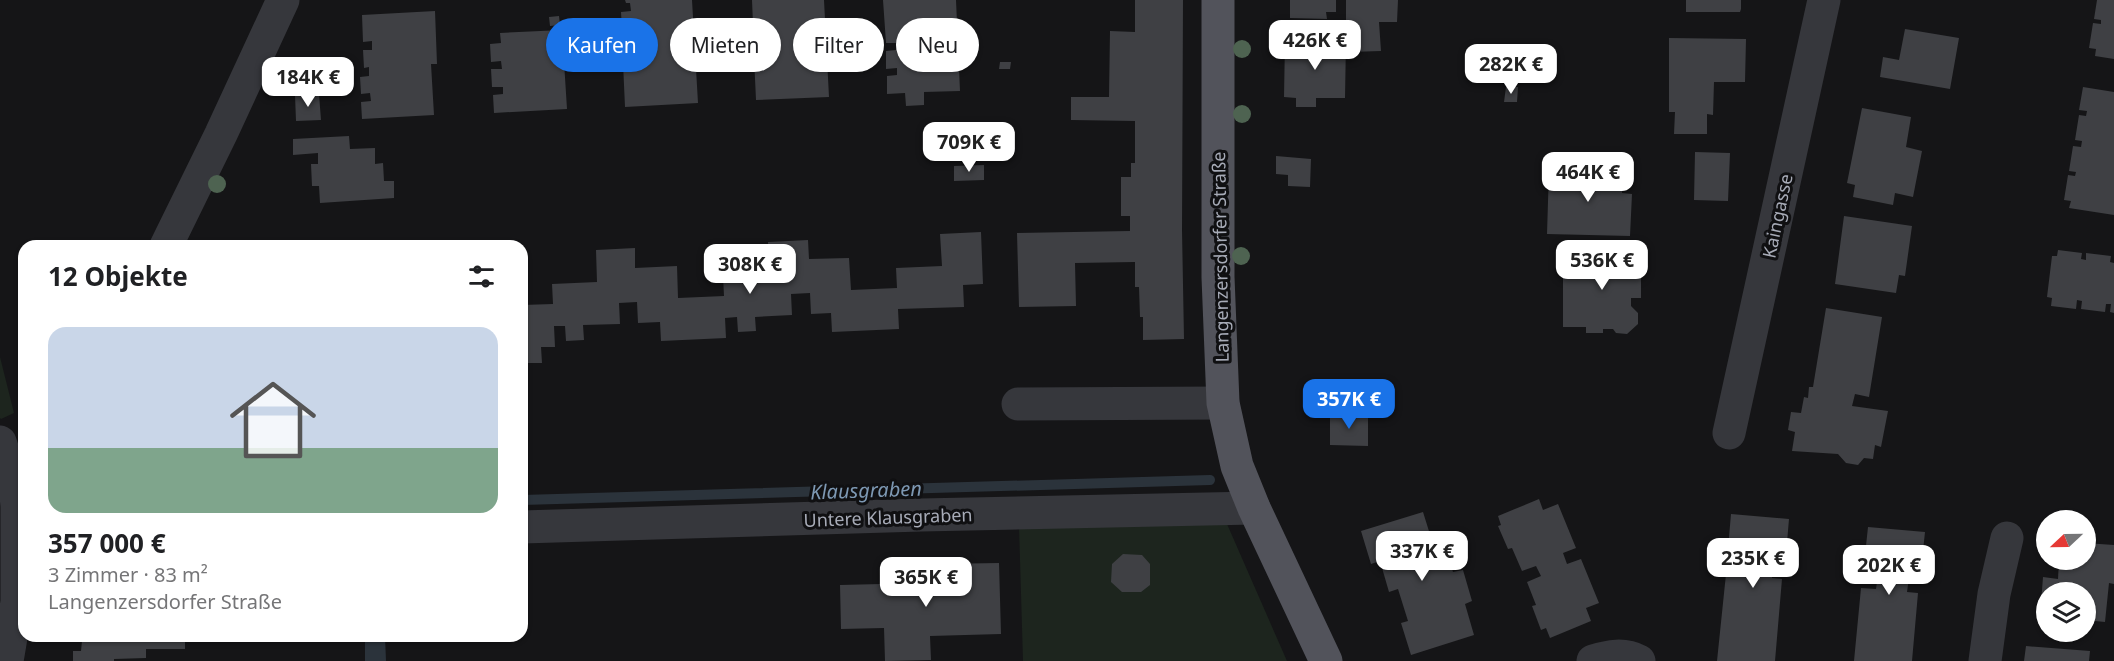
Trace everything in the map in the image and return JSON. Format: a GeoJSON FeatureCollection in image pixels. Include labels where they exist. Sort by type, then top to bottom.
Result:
{"type":"FeatureCollection","features":[{"type":"Feature","properties":{"kind":"main road","name":"Langenzersdorfer Straße"},"geometry":{"type":"LineString","coordinates":[[1218,0],[1218,277],[1223,403],[1237,466],[1254,508],[1326,661]]}},
{"type":"Feature","properties":{"kind":"street"},"geometry":{"type":"LineString","coordinates":[[169,240],[283,0]]}},
{"type":"Feature","properties":{"kind":"street","name":"Kaingasse"},"geometry":{"type":"LineString","coordinates":[[1729,433],[1824,0]]}},
{"type":"Feature","properties":{"kind":"street"},"geometry":{"type":"LineString","coordinates":[[1018,404],[1223,403]]}},
{"type":"Feature","properties":{"kind":"street"},"geometry":{"type":"LineString","coordinates":[[0,442],[13,482],[17,602],[7,661]]}},
{"type":"Feature","properties":{"kind":"street","name":"Untere Klausgraben"},"geometry":{"type":"LineString","coordinates":[[528,527],[1254,508]]}},
{"type":"Feature","properties":{"kind":"street"},"geometry":{"type":"LineString","coordinates":[[1985,661],[1994,594],[2007,538]]}},
{"type":"Feature","properties":{"kind":"street"},"geometry":{"type":"LineString","coordinates":[[1593,661],[1609,656],[1630,656],[1639,661]]}},
{"type":"Feature","properties":{"kind":"shaded area"},"geometry":{"type":"Polygon","coordinates":[[[0,357],[14,413],[1,419],[0,418],[0,357]]]}},
{"type":"Feature","properties":{"kind":"shaded area"},"geometry":{"type":"Polygon","coordinates":[[[1227,524],[1287,661],[1023,661],[1019,526],[1227,524]]]}},
{"type":"Feature","properties":{"kind":"shaded area"},"geometry":{"type":"Polygon","coordinates":[[[365,642],[385,642],[386,661],[365,661],[365,642]]]}},
{"type":"Feature","properties":{"kind":"building"},"geometry":{"type":"Polygon","coordinates":[[[625,0],[692,0],[693,18],[670,18],[670,72],[696,72],[698,103],[625,107],[623,72],[658,72],[658,18],[621,18],[621,12],[631,11],[630,3],[626,3],[625,0]]]}},
{"type":"Feature","properties":{"kind":"building"},"geometry":{"type":"Polygon","coordinates":[[[752,0],[824,0],[825,18],[793,18],[793,72],[828,72],[829,97],[756,100],[755,72],[781,72],[781,18],[753,18],[752,0]]]}},
{"type":"Feature","properties":{"kind":"building"},"geometry":{"type":"Polygon","coordinates":[[[883,0],[956,0],[957,18],[896,18],[896,43],[886,43],[883,0]]]}},
{"type":"Feature","properties":{"kind":"building"},"geometry":{"type":"Polygon","coordinates":[[[1135,0],[1183,0],[1184,339],[1143,340],[1139,287],[1135,287],[1135,262],[1075,263],[1076,306],[1019,307],[1017,233],[1130,231],[1130,216],[1121,216],[1121,177],[1131,177],[1131,163],[1135,163],[1135,121],[1071,120],[1071,97],[1109,97],[1110,31],[1135,32],[1135,0]]]}},
{"type":"Feature","properties":{"kind":"building"},"geometry":{"type":"Polygon","coordinates":[[[1290,0],[1336,0],[1336,12],[1326,12],[1327,19],[1290,18],[1290,0]]]}},
{"type":"Feature","properties":{"kind":"building"},"geometry":{"type":"Polygon","coordinates":[[[1346,0],[1398,0],[1397,22],[1379,22],[1381,51],[1350,52],[1346,0]]]}},
{"type":"Feature","properties":{"kind":"building"},"geometry":{"type":"Polygon","coordinates":[[[1686,0],[1741,0],[1741,9],[1740,12],[1686,12],[1686,0]]]}},
{"type":"Feature","properties":{"kind":"building"},"geometry":{"type":"Polygon","coordinates":[[[2097,0],[2114,0],[2114,59],[2095,56],[2096,49],[2089,48],[2093,23],[2101,24],[2101,20],[2094,19],[2097,0]]]}},
{"type":"Feature","properties":{"kind":"building"},"geometry":{"type":"Polygon","coordinates":[[[435,11],[437,64],[431,64],[434,115],[362,119],[361,102],[371,101],[370,93],[361,94],[360,77],[369,76],[369,67],[364,68],[363,50],[372,50],[372,41],[363,42],[362,15],[435,11]]]}},
{"type":"Feature","properties":{"kind":"building"},"geometry":{"type":"Polygon","coordinates":[[[1905,29],[1959,38],[1950,89],[1880,77],[1883,57],[1899,60],[1905,29]]]}},
{"type":"Feature","properties":{"kind":"building"},"geometry":{"type":"Polygon","coordinates":[[[546,31],[546,72],[565,72],[567,109],[494,113],[493,95],[503,94],[503,87],[492,87],[491,69],[502,69],[501,61],[491,62],[490,44],[501,43],[500,33],[546,31]]]}},
{"type":"Feature","properties":{"kind":"building"},"geometry":{"type":"Polygon","coordinates":[[[1669,38],[1746,39],[1745,82],[1714,82],[1713,115],[1707,114],[1707,134],[1674,134],[1675,112],[1669,112],[1669,38]]]}},
{"type":"Feature","properties":{"kind":"building"},"geometry":{"type":"Polygon","coordinates":[[[1285,40],[1346,41],[1345,98],[1316,98],[1316,107],[1296,107],[1296,98],[1284,97],[1285,40]]]}},
{"type":"Feature","properties":{"kind":"building"},"geometry":{"type":"Polygon","coordinates":[[[896,50],[896,68],[886,69],[886,51],[896,50]]]}},
{"type":"Feature","properties":{"kind":"building"},"geometry":{"type":"Polygon","coordinates":[[[1000,62],[1011,62],[1010,69],[999,69],[1000,62]]]}},
{"type":"Feature","properties":{"kind":"building"},"geometry":{"type":"Polygon","coordinates":[[[897,72],[959,72],[960,91],[924,92],[924,105],[906,106],[905,93],[887,94],[887,76],[897,75],[897,72]]]}},
{"type":"Feature","properties":{"kind":"building"},"geometry":{"type":"Polygon","coordinates":[[[1506,87],[1518,87],[1517,102],[1504,102],[1506,87]]]}},
{"type":"Feature","properties":{"kind":"building"},"geometry":{"type":"Polygon","coordinates":[[[2083,87],[2114,92],[2114,215],[2069,208],[2071,201],[2064,200],[2068,175],[2075,176],[2076,172],[2069,171],[2073,146],[2081,147],[2082,141],[2075,140],[2079,115],[2086,116],[2087,111],[2079,110],[2083,87]]]}},
{"type":"Feature","properties":{"kind":"building"},"geometry":{"type":"Polygon","coordinates":[[[319,94],[321,120],[296,121],[295,95],[319,94]]]}},
{"type":"Feature","properties":{"kind":"building"},"geometry":{"type":"Polygon","coordinates":[[[1862,108],[1911,117],[1906,147],[1922,151],[1913,197],[1895,193],[1893,205],[1853,197],[1855,185],[1847,183],[1862,108]]]}},
{"type":"Feature","properties":{"kind":"building"},"geometry":{"type":"Polygon","coordinates":[[[349,136],[350,149],[375,148],[375,164],[383,163],[384,181],[394,181],[394,198],[320,203],[319,186],[312,186],[311,164],[318,164],[318,153],[293,155],[293,139],[349,136]]]}},
{"type":"Feature","properties":{"kind":"building"},"geometry":{"type":"Polygon","coordinates":[[[1695,152],[1730,153],[1728,201],[1694,200],[1695,152]]]}},
{"type":"Feature","properties":{"kind":"building"},"geometry":{"type":"Polygon","coordinates":[[[1276,156],[1311,159],[1310,187],[1288,186],[1288,175],[1276,174],[1276,156]]]}},
{"type":"Feature","properties":{"kind":"building"},"geometry":{"type":"Polygon","coordinates":[[[984,165],[984,180],[954,181],[954,166],[984,165]]]}},
{"type":"Feature","properties":{"kind":"building"},"geometry":{"type":"Polygon","coordinates":[[[1570,166],[1601,167],[1601,173],[1623,173],[1622,193],[1632,194],[1630,236],[1547,234],[1549,169],[1571,169],[1570,166]]]}},
{"type":"Feature","properties":{"kind":"building"},"geometry":{"type":"Polygon","coordinates":[[[1844,216],[1912,226],[1905,276],[1899,275],[1896,293],[1835,284],[1844,216]]]}},
{"type":"Feature","properties":{"kind":"building"},"geometry":{"type":"Polygon","coordinates":[[[981,232],[983,284],[963,285],[964,307],[898,309],[899,329],[832,332],[831,313],[811,314],[810,293],[791,294],[792,315],[755,317],[756,331],[738,332],[737,317],[725,318],[726,338],[661,341],[660,322],[638,323],[637,302],[619,303],[620,324],[583,325],[584,340],[566,341],[565,326],[554,326],[555,347],[541,347],[542,363],[528,363],[528,305],[553,304],[552,284],[597,282],[596,250],[635,248],[635,268],[677,266],[678,298],[724,296],[723,276],[769,274],[768,242],[808,240],[809,259],[849,258],[851,290],[897,288],[896,268],[942,266],[940,234],[981,232]]]}},
{"type":"Feature","properties":{"kind":"building"},"geometry":{"type":"Polygon","coordinates":[[[1599,250],[1641,250],[1641,298],[1631,298],[1631,306],[1638,313],[1638,324],[1627,334],[1616,333],[1613,329],[1603,329],[1603,333],[1586,333],[1586,327],[1563,327],[1563,258],[1599,258],[1599,250]]]}},
{"type":"Feature","properties":{"kind":"building"},"geometry":{"type":"Polygon","coordinates":[[[2058,250],[2082,253],[2081,259],[2086,260],[2086,253],[2111,256],[2110,262],[2114,263],[2114,313],[2110,312],[2111,304],[2106,304],[2105,312],[2081,309],[2082,301],[2077,300],[2076,309],[2051,306],[2052,298],[2047,297],[2052,256],[2057,256],[2058,250]]]}},
{"type":"Feature","properties":{"kind":"building"},"geometry":{"type":"Polygon","coordinates":[[[1826,308],[1882,317],[1869,397],[1855,394],[1852,406],[1888,411],[1881,447],[1875,445],[1873,459],[1864,458],[1858,465],[1846,463],[1838,454],[1792,451],[1795,432],[1788,430],[1791,412],[1801,413],[1804,397],[1808,398],[1809,387],[1813,387],[1826,308]]]}},
{"type":"Feature","properties":{"kind":"building"},"geometry":{"type":"Polygon","coordinates":[[[1330,413],[1368,414],[1368,446],[1330,445],[1330,413]]]}},
{"type":"Feature","properties":{"kind":"building"},"geometry":{"type":"Polygon","coordinates":[[[1539,499],[1543,510],[1558,504],[1576,548],[1563,553],[1567,564],[1581,559],[1599,603],[1586,608],[1591,621],[1550,638],[1546,628],[1541,630],[1532,606],[1536,605],[1527,582],[1541,576],[1536,566],[1522,571],[1512,548],[1508,549],[1498,526],[1501,525],[1498,516],[1539,499]]]}},
{"type":"Feature","properties":{"kind":"building"},"geometry":{"type":"Polygon","coordinates":[[[1423,512],[1433,544],[1443,541],[1453,572],[1463,570],[1472,601],[1465,604],[1474,635],[1411,655],[1401,623],[1408,621],[1398,589],[1389,592],[1380,561],[1371,564],[1361,531],[1423,512]]]}},
{"type":"Feature","properties":{"kind":"building"},"geometry":{"type":"Polygon","coordinates":[[[1731,514],[1789,519],[1785,566],[1773,564],[1772,578],[1782,579],[1775,661],[1717,661],[1726,574],[1741,575],[1742,562],[1727,560],[1731,514]]]}},
{"type":"Feature","properties":{"kind":"building"},"geometry":{"type":"Polygon","coordinates":[[[1868,527],[1925,532],[1920,579],[1909,578],[1907,592],[1918,593],[1912,661],[1854,661],[1861,588],[1876,589],[1878,575],[1863,574],[1868,527]]]}},
{"type":"Feature","properties":{"kind":"building"},"geometry":{"type":"Polygon","coordinates":[[[2096,544],[2114,545],[2114,584],[2109,583],[2105,622],[2096,621],[2096,582],[2043,582],[2043,577],[2058,579],[2058,570],[2096,570],[2096,544]]]}},
{"type":"Feature","properties":{"kind":"building"},"geometry":{"type":"Polygon","coordinates":[[[1123,554],[1142,555],[1150,564],[1150,585],[1141,592],[1122,592],[1111,582],[1112,564],[1123,554]]]}},
{"type":"Feature","properties":{"kind":"building"},"geometry":{"type":"Polygon","coordinates":[[[999,563],[1001,634],[930,636],[931,660],[885,661],[884,628],[841,629],[840,585],[881,584],[881,580],[939,578],[939,564],[999,563]]]}},
{"type":"Feature","properties":{"kind":"building"},"geometry":{"type":"Polygon","coordinates":[[[82,642],[185,642],[185,649],[146,649],[146,658],[114,659],[114,661],[73,661],[73,651],[81,651],[82,642]]]}},
{"type":"Feature","properties":{"kind":"building"},"geometry":{"type":"Polygon","coordinates":[[[2026,646],[2090,651],[2089,661],[2024,661],[2026,646]]]}},
{"type":"Feature","properties":{"kind":"waterway","name":"Klausgraben"},"geometry":{"type":"LineString","coordinates":[[528,500],[1210,480]]}}]}
